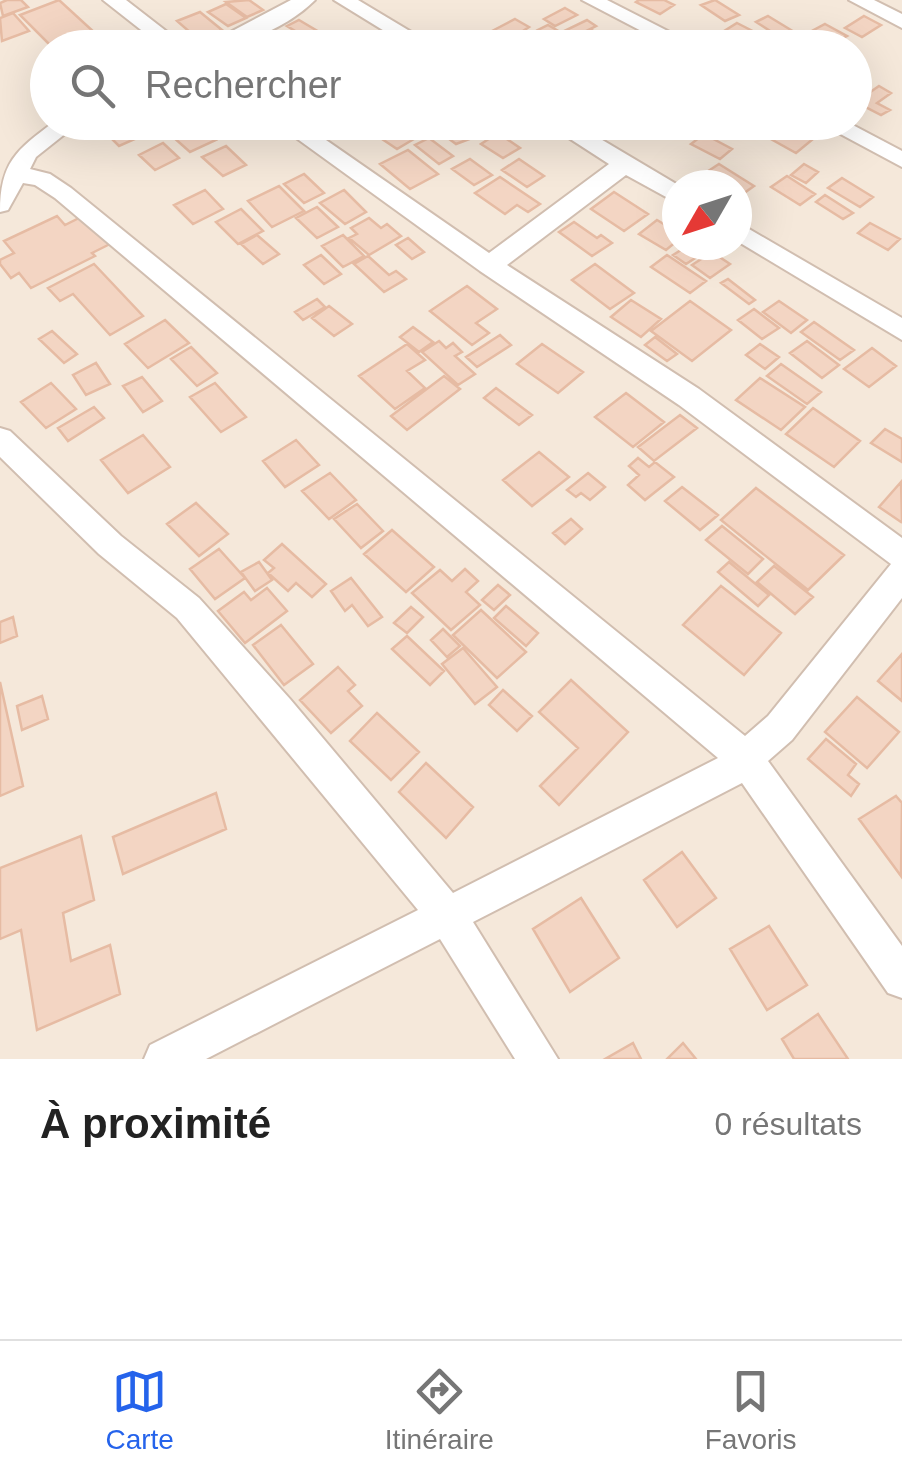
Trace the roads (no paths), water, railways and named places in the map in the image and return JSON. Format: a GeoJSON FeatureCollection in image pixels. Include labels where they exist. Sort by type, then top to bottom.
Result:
{"type":"FeatureCollection","features":[{"type":"Feature","properties":{"kind":"street"},"geometry":{"type":"LineString","coordinates":[[114,0],[154,30]]}},
{"type":"Feature","properties":{"kind":"street"},"geometry":{"type":"LineString","coordinates":[[251,30],[304,0]]}},
{"type":"Feature","properties":{"kind":"street"},"geometry":{"type":"LineString","coordinates":[[344,0],[396,30]]}},
{"type":"Feature","properties":{"kind":"street"},"geometry":{"type":"LineString","coordinates":[[592,0],[654,30]]}},
{"type":"Feature","properties":{"kind":"street"},"geometry":{"type":"LineString","coordinates":[[859,0],[902,22]]}},
{"type":"Feature","properties":{"kind":"street"},"geometry":{"type":"LineString","coordinates":[[0,204],[21,163],[48,140]]}},
{"type":"Feature","properties":{"kind":"street"},"geometry":{"type":"LineString","coordinates":[[310,140],[489,266],[689,397],[902,555]]}},
{"type":"Feature","properties":{"kind":"street"},"geometry":{"type":"LineString","coordinates":[[585,140],[662,186]]}},
{"type":"Feature","properties":{"kind":"street"},"geometry":{"type":"LineString","coordinates":[[863,140],[902,160]]}},
{"type":"Feature","properties":{"kind":"street"},"geometry":{"type":"LineString","coordinates":[[0,143],[746,758],[902,979]]}},
{"type":"Feature","properties":{"kind":"street"},"geometry":{"type":"LineString","coordinates":[[489,266],[626,164]]}},
{"type":"Feature","properties":{"kind":"street"},"geometry":{"type":"LineString","coordinates":[[752,239],[902,330]]}},
{"type":"Feature","properties":{"kind":"street"},"geometry":{"type":"LineString","coordinates":[[0,439],[110,545],[188,608],[278,710],[446,914],[538,1059]]}},
{"type":"Feature","properties":{"kind":"street"},"geometry":{"type":"LineString","coordinates":[[164,1059],[446,914],[694,793],[746,758],[780,728],[902,574]]}}]}
